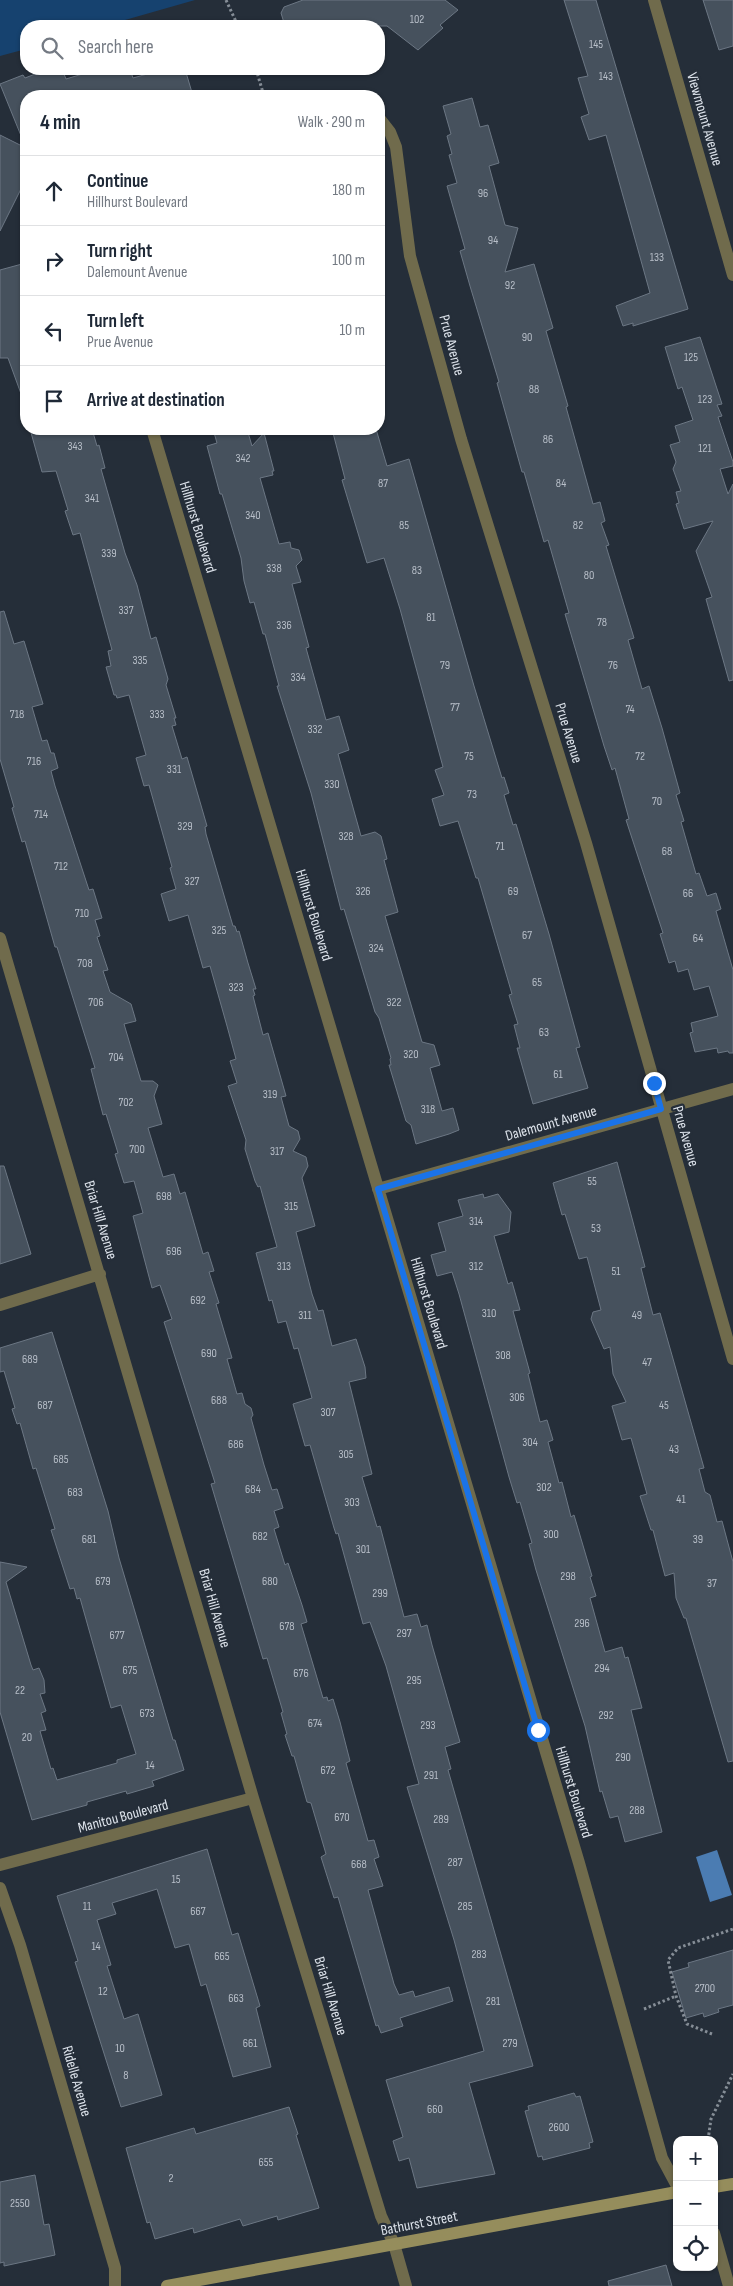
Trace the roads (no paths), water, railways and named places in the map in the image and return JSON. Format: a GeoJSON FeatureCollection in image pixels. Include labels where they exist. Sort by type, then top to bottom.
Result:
{"type":"FeatureCollection","features":[{"type":"Feature","properties":{"kind":"main road"},"geometry":{"type":"LineString","coordinates":[[718,2186],[733,2184]]}},
{"type":"Feature","properties":{"kind":"main road","name":"Bathurst Street"},"geometry":{"type":"LineString","coordinates":[[167,2286],[673,2193]]}},
{"type":"Feature","properties":{"kind":"street","name":"Viewmount Avenue"},"geometry":{"type":"LineString","coordinates":[[654,0],[733,275]]}},
{"type":"Feature","properties":{"kind":"street","name":"Prue Avenue"},"geometry":{"type":"LineString","coordinates":[[385,126],[390,132],[396,147],[410,256],[461,440],[586,843],[733,1359]]}},
{"type":"Feature","properties":{"kind":"street","name":"Hillhurst Boulevard"},"geometry":{"type":"LineString","coordinates":[[154,435],[579,1863],[662,2158],[674,2181]]}},
{"type":"Feature","properties":{"kind":"street","name":"Briar Hill Avenue"},"geometry":{"type":"LineString","coordinates":[[0,938],[254,1798],[378,2206],[394,2244],[406,2286]]}},
{"type":"Feature","properties":{"kind":"street","name":"Dalemount Avenue"},"geometry":{"type":"LineString","coordinates":[[378,1189],[733,1089]]}},
{"type":"Feature","properties":{"kind":"street"},"geometry":{"type":"LineString","coordinates":[[0,1305],[100,1274]]}},
{"type":"Feature","properties":{"kind":"street","name":"Manitou Boulevard"},"geometry":{"type":"LineString","coordinates":[[0,1865],[254,1798]]}},
{"type":"Feature","properties":{"kind":"street","name":"Ridelle Avenue"},"geometry":{"type":"LineString","coordinates":[[0,1888],[22,1954],[115,2268],[115,2286]]}},
{"type":"Feature","properties":{"kind":"street"},"geometry":{"type":"LineString","coordinates":[[718,2246],[730,2286]]}}]}
